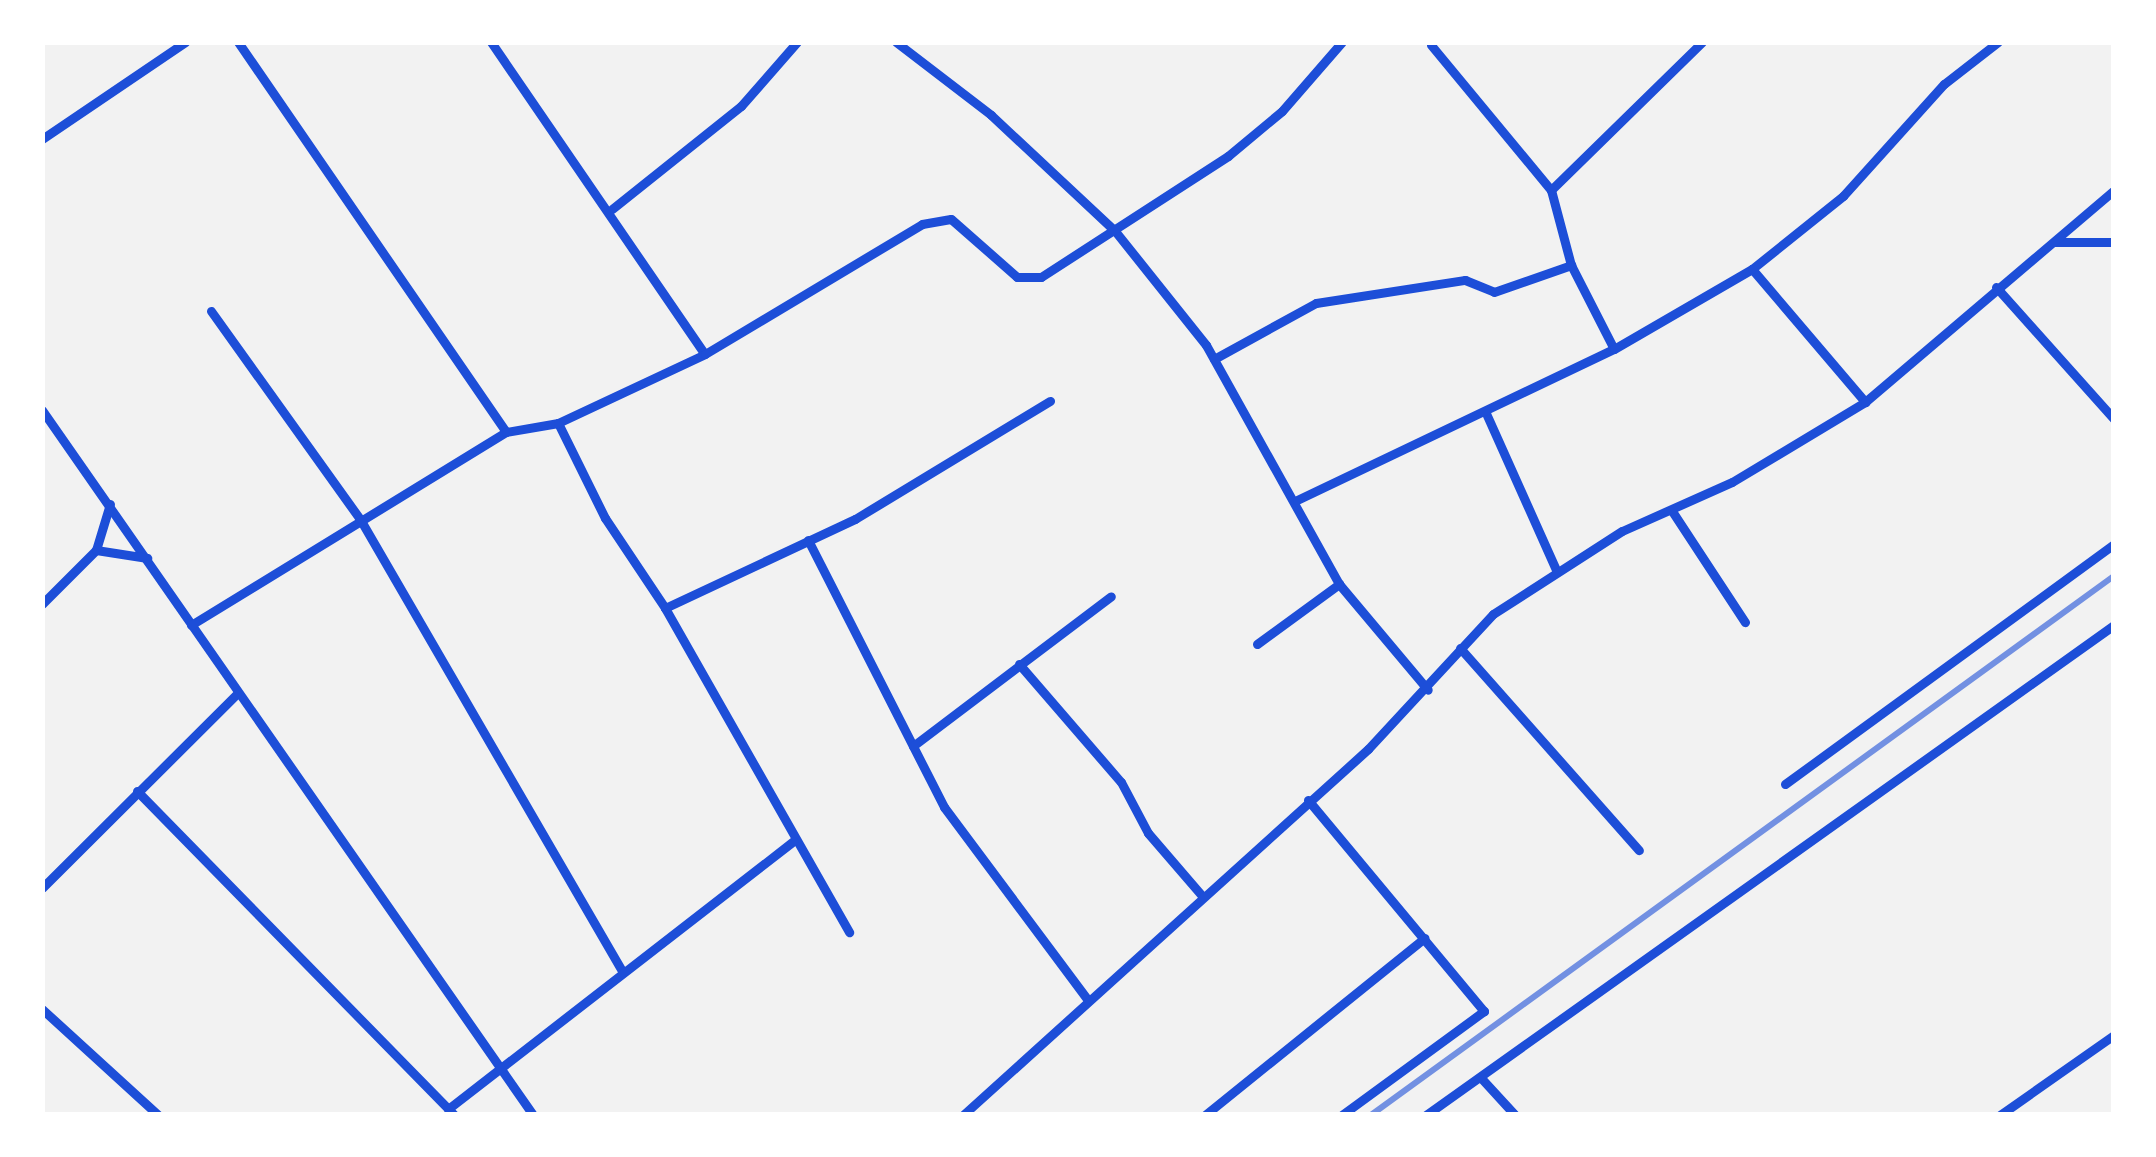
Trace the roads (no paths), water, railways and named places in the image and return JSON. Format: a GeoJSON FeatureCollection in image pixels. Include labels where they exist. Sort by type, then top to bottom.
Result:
{"type":"FeatureCollection","features":[{"type":"Feature","properties":{"kind":"street"},"geometry":{"type":"LineString","coordinates":[[42,139],[184,42]]}},
{"type":"Feature","properties":{"kind":"street"},"geometry":{"type":"LineString","coordinates":[[238,42],[506,432]]}},
{"type":"Feature","properties":{"kind":"street"},"geometry":{"type":"LineString","coordinates":[[491,42],[612,209],[705,354]]}},
{"type":"Feature","properties":{"kind":"street"},"geometry":{"type":"LineString","coordinates":[[612,209],[741,106],[796,42]]}},
{"type":"Feature","properties":{"kind":"street"},"geometry":{"type":"LineString","coordinates":[[896,42],[1115,231],[1214,359],[1297,500],[1339,584],[1428,690]]}},
{"type":"Feature","properties":{"kind":"street"},"geometry":{"type":"LineString","coordinates":[[190,625],[506,432],[559,423],[705,354],[938,218],[951,219],[1025,279],[1041,277],[1115,231],[1282,111],[1342,42]]}},
{"type":"Feature","properties":{"kind":"street"},"geometry":{"type":"LineString","coordinates":[[1551,190],[1702,42]]}},
{"type":"Feature","properties":{"kind":"street"},"geometry":{"type":"LineString","coordinates":[[1297,500],[1614,349],[1752,269],[1843,196],[1945,85],[1998,42]]}},
{"type":"Feature","properties":{"kind":"street"},"geometry":{"type":"LineString","coordinates":[[1431,43],[1551,190],[1571,265],[1614,349]]}},
{"type":"Feature","properties":{"kind":"street"},"geometry":{"type":"LineString","coordinates":[[963,1115],[1428,690],[1460,648],[1556,570],[1865,402],[2114,190]]}},
{"type":"Feature","properties":{"kind":"street"},"geometry":{"type":"LineString","coordinates":[[2054,242],[2114,242]]}},
{"type":"Feature","properties":{"kind":"street"},"geometry":{"type":"LineString","coordinates":[[1214,359],[1316,303],[1465,280],[1494,292],[1571,265]]}},
{"type":"Feature","properties":{"kind":"street"},"geometry":{"type":"LineString","coordinates":[[1752,269],[1865,402]]}},
{"type":"Feature","properties":{"kind":"street"},"geometry":{"type":"LineString","coordinates":[[1996,287],[2114,419]]}},
{"type":"Feature","properties":{"kind":"street"},"geometry":{"type":"LineString","coordinates":[[212,311],[360,519],[622,971]]}},
{"type":"Feature","properties":{"kind":"street"},"geometry":{"type":"LineString","coordinates":[[665,608],[808,539],[1050,401]]}},
{"type":"Feature","properties":{"kind":"street"},"geometry":{"type":"LineString","coordinates":[[42,410],[532,1115]]}},
{"type":"Feature","properties":{"kind":"street"},"geometry":{"type":"LineString","coordinates":[[1485,411],[1556,570]]}},
{"type":"Feature","properties":{"kind":"street"},"geometry":{"type":"LineString","coordinates":[[559,423],[605,518],[665,608],[793,841],[849,932]]}},
{"type":"Feature","properties":{"kind":"street"},"geometry":{"type":"LineString","coordinates":[[42,604],[96,550],[110,504]]}},
{"type":"Feature","properties":{"kind":"street"},"geometry":{"type":"LineString","coordinates":[[1672,511],[1745,622]]}},
{"type":"Feature","properties":{"kind":"street"},"geometry":{"type":"LineString","coordinates":[[808,539],[944,807],[1088,1000]]}},
{"type":"Feature","properties":{"kind":"street"},"geometry":{"type":"LineString","coordinates":[[1785,784],[1850,729],[2114,544]]}},
{"type":"Feature","properties":{"kind":"street"},"geometry":{"type":"LineString","coordinates":[[96,550],[147,558]]}},
{"type":"Feature","properties":{"kind":"street"},"geometry":{"type":"LineString","coordinates":[[1257,644],[1339,584]]}},
{"type":"Feature","properties":{"kind":"street"},"geometry":{"type":"LineString","coordinates":[[913,746],[1111,596]]}},
{"type":"Feature","properties":{"kind":"street"},"geometry":{"type":"LineString","coordinates":[[1430,1114],[2114,625]]}},
{"type":"Feature","properties":{"kind":"street"},"geometry":{"type":"LineString","coordinates":[[1460,648],[1639,850]]}},
{"type":"Feature","properties":{"kind":"street"},"geometry":{"type":"LineString","coordinates":[[1019,664],[1121,782],[1148,833],[1203,897]]}},
{"type":"Feature","properties":{"kind":"street"},"geometry":{"type":"LineString","coordinates":[[42,889],[237,694]]}},
{"type":"Feature","properties":{"kind":"street"},"geometry":{"type":"LineString","coordinates":[[137,791],[451,1112],[499,1064],[793,841]]}},
{"type":"Feature","properties":{"kind":"street"},"geometry":{"type":"LineString","coordinates":[[1308,800],[1484,1012],[1342,1115]]}},
{"type":"Feature","properties":{"kind":"street"},"geometry":{"type":"LineString","coordinates":[[1205,1115],[1424,938]]}},
{"type":"Feature","properties":{"kind":"street"},"geometry":{"type":"LineString","coordinates":[[42,1009],[158,1115]]}},
{"type":"Feature","properties":{"kind":"street"},"geometry":{"type":"LineString","coordinates":[[2000,1115],[2114,1035]]}},
{"type":"Feature","properties":{"kind":"street"},"geometry":{"type":"LineString","coordinates":[[1482,1078],[1515,1115]]}},
{"type":"Feature","properties":{"kind":"railway"},"geometry":{"type":"LineString","coordinates":[[1371,1115],[2114,576]]}}]}
